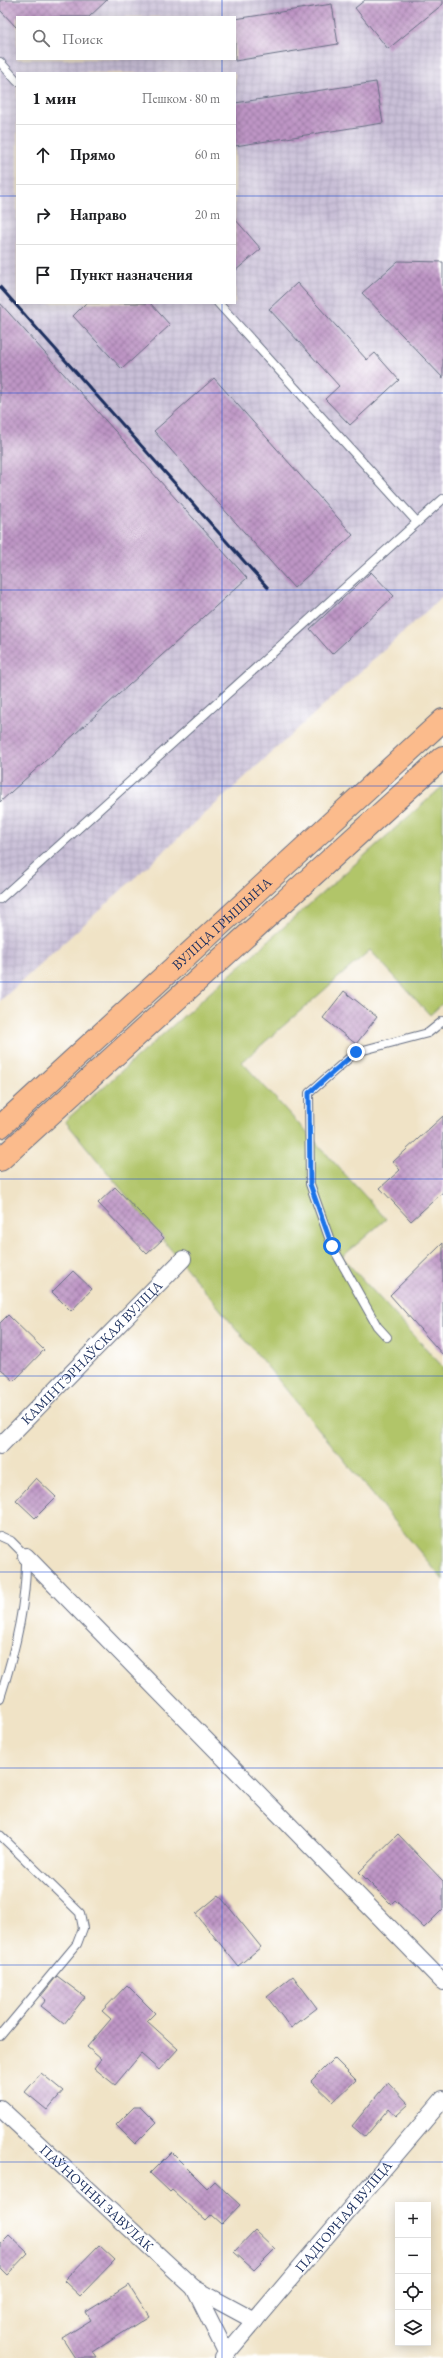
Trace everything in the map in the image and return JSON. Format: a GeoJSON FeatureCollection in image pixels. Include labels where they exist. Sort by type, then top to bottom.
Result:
{"type":"FeatureCollection","features":[{"type":"Feature","properties":{"kind":"main road","name":"ВУЛІЦА ГРЫШЫНА"},"geometry":{"type":"LineString","coordinates":[[0,1127],[443,720]]}},
{"type":"Feature","properties":{"kind":"main road","name":"ВУЛІЦА ГРЫШЫНА"},"geometry":{"type":"LineString","coordinates":[[0,1160],[443,757]]}},
{"type":"Feature","properties":{"kind":"street","name":"КАМІНТЭРНАЎСКАЯ ВУЛІЦА"},"geometry":{"type":"LineString","coordinates":[[0,1446],[183,1259]]}},
{"type":"Feature","properties":{"kind":"street"},"geometry":{"type":"LineString","coordinates":[[26,1556],[443,1982]]}},
{"type":"Feature","properties":{"kind":"street","name":"ПАДГОРНАЯ ВУЛІЦА"},"geometry":{"type":"LineString","coordinates":[[225,2356],[443,2099]]}},
{"type":"Feature","properties":{"kind":"street","name":"ПАЎНОЧНЫ ЗАВУЛАК"},"geometry":{"type":"LineString","coordinates":[[0,2108],[194,2288],[255,2321]]}},
{"type":"Feature","properties":{"kind":"street","name":"ПАЎНОЧНЫ ЗАВУЛАК"},"geometry":{"type":"LineString","coordinates":[[194,2288],[225,2356]]}},
{"type":"Feature","properties":{"kind":"lane"},"geometry":{"type":"LineString","coordinates":[[0,62],[16,80]]}},
{"type":"Feature","properties":{"kind":"lane"},"geometry":{"type":"LineString","coordinates":[[219,304],[417,522]]}},
{"type":"Feature","properties":{"kind":"lane"},"geometry":{"type":"LineString","coordinates":[[0,899],[443,499]]}},
{"type":"Feature","properties":{"kind":"lane"},"geometry":{"type":"LineString","coordinates":[[387,1337],[377,1326],[332,1246],[310,1184],[309,1093],[356,1052],[428,1033],[443,1020]]}},
{"type":"Feature","properties":{"kind":"lane"},"geometry":{"type":"LineString","coordinates":[[0,1536],[11,1541],[26,1556],[27,1582],[12,1661],[0,1698]]}},
{"type":"Feature","properties":{"kind":"lane"},"geometry":{"type":"LineString","coordinates":[[0,1835],[80,1913],[84,1928],[77,1944],[0,2036]]}},
{"type":"Feature","properties":{"kind":"shaded area"},"geometry":{"type":"Polygon","coordinates":[[[0,0],[443,0],[443,596],[0,1001],[0,0]]]}},
{"type":"Feature","properties":{"kind":"green space"},"geometry":{"type":"Polygon","coordinates":[[[443,786],[443,1003],[430,1015],[370,950],[242,1062],[386,1219],[342,1257],[443,1367],[443,1580],[65,1121],[443,786]]]}},
{"type":"Feature","properties":{"kind":"building"},"geometry":{"type":"Polygon","coordinates":[[[0,0],[107,0],[90,16],[16,16],[16,27],[0,10],[0,0]]]}},
{"type":"Feature","properties":{"kind":"building"},"geometry":{"type":"Polygon","coordinates":[[[365,0],[443,0],[443,4],[388,49],[355,8],[365,0]]]}},
{"type":"Feature","properties":{"kind":"building"},"geometry":{"type":"Polygon","coordinates":[[[332,4],[338,44],[235,61],[236,19],[332,4]]]}},
{"type":"Feature","properties":{"kind":"building"},"geometry":{"type":"Polygon","coordinates":[[[376,82],[383,123],[236,146],[236,103],[376,82]]]}},
{"type":"Feature","properties":{"kind":"building"},"geometry":{"type":"Polygon","coordinates":[[[236,220],[261,249],[236,270],[236,220]]]}},
{"type":"Feature","properties":{"kind":"building"},"geometry":{"type":"Polygon","coordinates":[[[398,261],[443,262],[443,378],[362,293],[398,261]]]}},
{"type":"Feature","properties":{"kind":"building"},"geometry":{"type":"Polygon","coordinates":[[[297,283],[367,360],[375,353],[399,380],[350,425],[325,399],[339,386],[269,309],[297,283]]]}},
{"type":"Feature","properties":{"kind":"building"},"geometry":{"type":"Polygon","coordinates":[[[0,303],[247,578],[0,802],[0,303]]]}},
{"type":"Feature","properties":{"kind":"building"},"geometry":{"type":"Polygon","coordinates":[[[85,304],[151,304],[170,325],[122,369],[73,316],[85,304]]]}},
{"type":"Feature","properties":{"kind":"building"},"geometry":{"type":"Polygon","coordinates":[[[214,378],[353,535],[294,588],[154,431],[214,378]]]}},
{"type":"Feature","properties":{"kind":"building"},"geometry":{"type":"Polygon","coordinates":[[[371,572],[394,596],[332,654],[310,629],[371,572]]]}},
{"type":"Feature","properties":{"kind":"building"},"geometry":{"type":"Polygon","coordinates":[[[344,991],[377,1017],[356,1044],[323,1018],[344,991]]]}},
{"type":"Feature","properties":{"kind":"building"},"geometry":{"type":"Polygon","coordinates":[[[443,1116],[443,1192],[411,1221],[380,1188],[400,1170],[393,1162],[443,1116]]]}},
{"type":"Feature","properties":{"kind":"building"},"geometry":{"type":"Polygon","coordinates":[[[115,1187],[164,1238],[147,1254],[98,1203],[115,1187]]]}},
{"type":"Feature","properties":{"kind":"building"},"geometry":{"type":"Polygon","coordinates":[[[443,1243],[443,1355],[390,1295],[443,1243]]]}},
{"type":"Feature","properties":{"kind":"building"},"geometry":{"type":"Polygon","coordinates":[[[73,1271],[92,1289],[71,1311],[52,1292],[73,1271]]]}},
{"type":"Feature","properties":{"kind":"building"},"geometry":{"type":"Polygon","coordinates":[[[8,1315],[44,1350],[14,1381],[0,1368],[0,1323],[8,1315]]]}},
{"type":"Feature","properties":{"kind":"building"},"geometry":{"type":"Polygon","coordinates":[[[36,1478],[56,1497],[35,1518],[16,1500],[36,1478]]]}},
{"type":"Feature","properties":{"kind":"building"},"geometry":{"type":"Polygon","coordinates":[[[398,1834],[443,1881],[443,1909],[424,1928],[395,1900],[391,1904],[359,1872],[398,1834]]]}},
{"type":"Feature","properties":{"kind":"building"},"geometry":{"type":"Polygon","coordinates":[[[219,1895],[261,1947],[238,1966],[196,1914],[219,1895]]]}},
{"type":"Feature","properties":{"kind":"building"},"geometry":{"type":"Polygon","coordinates":[[[57,1976],[85,1997],[64,2024],[41,2006],[46,2000],[41,1996],[57,1976]]]}},
{"type":"Feature","properties":{"kind":"building"},"geometry":{"type":"Polygon","coordinates":[[[293,1976],[317,2008],[291,2028],[267,1997],[293,1976]]]}},
{"type":"Feature","properties":{"kind":"building"},"geometry":{"type":"Polygon","coordinates":[[[127,1985],[155,2013],[147,2021],[178,2049],[159,2070],[141,2054],[115,2085],[94,2068],[101,2059],[87,2047],[111,2019],[102,2011],[127,1985]]]}},
{"type":"Feature","properties":{"kind":"building"},"geometry":{"type":"Polygon","coordinates":[[[334,2058],[356,2080],[333,2102],[311,2081],[334,2058]]]}},
{"type":"Feature","properties":{"kind":"building"},"geometry":{"type":"Polygon","coordinates":[[[41,2073],[63,2091],[47,2110],[25,2092],[41,2073]]]}},
{"type":"Feature","properties":{"kind":"building"},"geometry":{"type":"Polygon","coordinates":[[[388,2082],[409,2104],[396,2116],[389,2108],[365,2137],[352,2126],[388,2082]]]}},
{"type":"Feature","properties":{"kind":"building"},"geometry":{"type":"Polygon","coordinates":[[[134,2107],[140,2107],[156,2123],[135,2144],[116,2125],[134,2107]]]}},
{"type":"Feature","properties":{"kind":"building"},"geometry":{"type":"Polygon","coordinates":[[[171,2152],[207,2188],[214,2181],[240,2205],[222,2224],[212,2215],[206,2221],[172,2190],[170,2192],[150,2173],[171,2152]]]}},
{"type":"Feature","properties":{"kind":"building"},"geometry":{"type":"Polygon","coordinates":[[[255,2230],[275,2249],[254,2270],[234,2252],[255,2230]]]}},
{"type":"Feature","properties":{"kind":"building"},"geometry":{"type":"Polygon","coordinates":[[[9,2235],[28,2253],[7,2275],[0,2268],[0,2244],[9,2235]]]}},
{"type":"Feature","properties":{"kind":"building"},"geometry":{"type":"Polygon","coordinates":[[[99,2245],[115,2260],[80,2296],[64,2281],[99,2245]]]}},
{"type":"Feature","properties":{"kind":"building"},"geometry":{"type":"Polygon","coordinates":[[[129,2285],[149,2316],[93,2352],[97,2358],[75,2358],[62,2338],[91,2320],[86,2312],[129,2285]]]}},
{"type":"Feature","properties":{"kind":"railway"},"geometry":{"type":"LineString","coordinates":[[0,287],[268,588]]}},
{"type":"Feature","properties":{"kind":"route"},"geometry":{"type":"LineString","coordinates":[[332,1246],[310,1184],[309,1093],[356,1052]]}}]}
